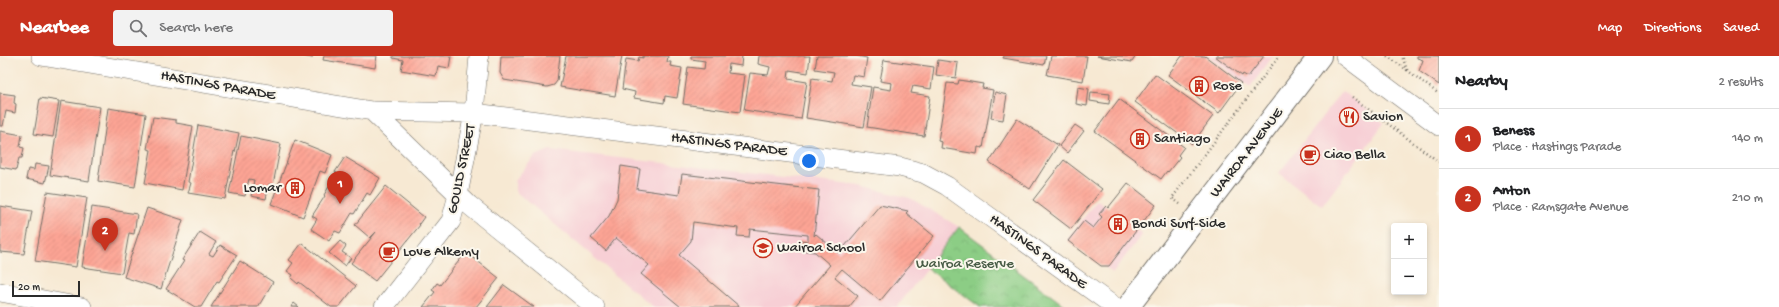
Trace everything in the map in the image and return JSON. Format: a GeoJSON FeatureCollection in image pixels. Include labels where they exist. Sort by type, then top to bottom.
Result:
{"type":"FeatureCollection","features":[{"type":"Feature","properties":{"kind":"street","name":"HASTINGS PARADE"},"geometry":{"type":"LineString","coordinates":[[41,56],[372,112],[474,113],[900,167],[923,173],[947,186],[1115,307]]}},
{"type":"Feature","properties":{"kind":"street","name":"GOULD STREET"},"geometry":{"type":"LineString","coordinates":[[384,307],[451,221],[458,195],[474,113],[479,56]]}},
{"type":"Feature","properties":{"kind":"street","name":"WAIROA AVENUE"},"geometry":{"type":"LineString","coordinates":[[1128,307],[1320,56]]}},
{"type":"Feature","properties":{"kind":"street"},"geometry":{"type":"LineString","coordinates":[[1345,56],[1439,126]]}},
{"type":"Feature","properties":{"kind":"street"},"geometry":{"type":"LineString","coordinates":[[372,112],[458,195],[595,307]]}},
{"type":"Feature","properties":{"kind":"street"},"geometry":{"type":"LineString","coordinates":[[0,292],[82,307]]}},
{"type":"Feature","properties":{"kind":"path"},"geometry":{"type":"LineString","coordinates":[[1197,218],[1172,198],[1279,56]]}},
{"type":"Feature","properties":{"kind":"path"},"geometry":{"type":"LineString","coordinates":[[1387,56],[1439,94]]}},
{"type":"Feature","properties":{"kind":"path"},"geometry":{"type":"LineString","coordinates":[[1402,56],[1407,70]]}},
{"type":"Feature","properties":{"kind":"path"},"geometry":{"type":"LineString","coordinates":[[1352,97],[1439,162]]}},
{"type":"Feature","properties":{"kind":"shaded area"},"geometry":{"type":"Polygon","coordinates":[[[1208,56],[1273,56],[1250,87],[1208,56]]]}},
{"type":"Feature","properties":{"kind":"shaded area"},"geometry":{"type":"Polygon","coordinates":[[[1342,91],[1384,123],[1322,206],[1279,173],[1342,91]]]}},
{"type":"Feature","properties":{"kind":"shaded area","name":"Wairoa School"},"geometry":{"type":"Polygon","coordinates":[[[550,150],[861,186],[910,198],[959,227],[897,307],[653,307],[515,191],[515,180],[535,156],[550,150]]]}},
{"type":"Feature","properties":{"kind":"shaded area","name":"Bondi Surf-Side"},"geometry":{"type":"Polygon","coordinates":[[[1097,200],[1142,234],[1113,273],[1067,240],[1097,200]]]}},
{"type":"Feature","properties":{"kind":"green space","name":"Wairoa Reserve"},"geometry":{"type":"Polygon","coordinates":[[[959,227],[1065,307],[980,307],[927,268],[959,227]]]}},
{"type":"Feature","properties":{"kind":"building"},"geometry":{"type":"Polygon","coordinates":[[[324,56],[377,56],[375,68],[323,60],[324,56]]]}},
{"type":"Feature","properties":{"kind":"building"},"geometry":{"type":"Polygon","coordinates":[[[393,56],[451,56],[449,68],[438,66],[436,76],[401,70],[403,60],[393,58],[393,56]]]}},
{"type":"Feature","properties":{"kind":"building"},"geometry":{"type":"Polygon","coordinates":[[[501,56],[560,56],[557,81],[554,85],[547,87],[504,80],[500,73],[501,56]]]}},
{"type":"Feature","properties":{"kind":"building"},"geometry":{"type":"Polygon","coordinates":[[[566,56],[622,56],[615,96],[560,87],[566,56]]]}},
{"type":"Feature","properties":{"kind":"building"},"geometry":{"type":"Polygon","coordinates":[[[643,56],[668,56],[667,62],[671,62],[670,66],[682,68],[677,98],[665,96],[664,103],[634,98],[635,92],[622,89],[626,59],[638,61],[639,57],[643,58],[643,56]]]}},
{"type":"Feature","properties":{"kind":"building"},"geometry":{"type":"Polygon","coordinates":[[[691,56],[742,56],[741,66],[729,64],[728,73],[745,75],[740,112],[683,104],[688,67],[704,69],[705,61],[691,59],[691,56]]]}},
{"type":"Feature","properties":{"kind":"building"},"geometry":{"type":"Polygon","coordinates":[[[759,56],[810,56],[808,73],[789,70],[788,79],[807,82],[801,119],[744,110],[750,73],[768,75],[770,67],[758,64],[759,56]]]}},
{"type":"Feature","properties":{"kind":"building"},"geometry":{"type":"Polygon","coordinates":[[[817,56],[856,56],[867,58],[864,77],[853,75],[851,84],[871,87],[864,127],[806,118],[812,78],[832,81],[834,72],[815,69],[817,56]]]}},
{"type":"Feature","properties":{"kind":"building"},"geometry":{"type":"Polygon","coordinates":[[[1004,56],[1046,56],[1044,65],[1003,58],[1004,56]]]}},
{"type":"Feature","properties":{"kind":"building"},"geometry":{"type":"Polygon","coordinates":[[[1051,56],[1087,56],[1083,81],[1047,75],[1051,56]]]}},
{"type":"Feature","properties":{"kind":"building"},"geometry":{"type":"Polygon","coordinates":[[[1097,56],[1136,56],[1132,62],[1097,56]]]}},
{"type":"Feature","properties":{"kind":"building"},"geometry":{"type":"Polygon","coordinates":[[[1182,56],[1205,56],[1241,83],[1219,113],[1168,75],[1182,56]]]}},
{"type":"Feature","properties":{"kind":"building"},"geometry":{"type":"Polygon","coordinates":[[[1215,56],[1264,56],[1248,77],[1243,74],[1242,76],[1215,56]]]}},
{"type":"Feature","properties":{"kind":"building"},"geometry":{"type":"Polygon","coordinates":[[[1417,56],[1439,56],[1439,85],[1419,71],[1423,60],[1417,58],[1417,56]]]}},
{"type":"Feature","properties":{"kind":"building"},"geometry":{"type":"Polygon","coordinates":[[[884,60],[934,67],[931,89],[913,86],[911,93],[930,96],[924,136],[867,127],[873,87],[891,90],[892,83],[880,81],[884,60]]]}},
{"type":"Feature","properties":{"kind":"building"},"geometry":{"type":"Polygon","coordinates":[[[938,60],[958,63],[956,78],[936,75],[938,60]]]}},
{"type":"Feature","properties":{"kind":"building"},"geometry":{"type":"Polygon","coordinates":[[[1155,74],[1213,116],[1192,144],[1135,102],[1155,74]]]}},
{"type":"Feature","properties":{"kind":"building"},"geometry":{"type":"Polygon","coordinates":[[[959,80],[983,84],[982,88],[993,90],[983,148],[978,147],[977,154],[941,148],[942,142],[938,141],[947,83],[958,84],[959,80]]]}},
{"type":"Feature","properties":{"kind":"building"},"geometry":{"type":"Polygon","coordinates":[[[1078,87],[1089,89],[1087,106],[1076,104],[1078,87]]]}},
{"type":"Feature","properties":{"kind":"building"},"geometry":{"type":"Polygon","coordinates":[[[995,92],[1007,95],[1003,120],[991,118],[995,92]]]}},
{"type":"Feature","properties":{"kind":"building"},"geometry":{"type":"Polygon","coordinates":[[[1091,92],[1110,94],[1109,104],[1090,101],[1091,92]]]}},
{"type":"Feature","properties":{"kind":"building"},"geometry":{"type":"Polygon","coordinates":[[[0,93],[15,95],[14,103],[16,104],[15,113],[6,111],[3,126],[0,126],[0,93]]]}},
{"type":"Feature","properties":{"kind":"building"},"geometry":{"type":"Polygon","coordinates":[[[40,98],[59,101],[53,137],[34,134],[40,98]]]}},
{"type":"Feature","properties":{"kind":"building","name":"Santiago"},"geometry":{"type":"Polygon","coordinates":[[[1119,99],[1184,147],[1178,155],[1180,157],[1161,179],[1095,131],[1119,99]]]}},
{"type":"Feature","properties":{"kind":"building"},"geometry":{"type":"Polygon","coordinates":[[[61,101],[100,107],[89,181],[50,175],[61,101]]]}},
{"type":"Feature","properties":{"kind":"building"},"geometry":{"type":"Polygon","coordinates":[[[108,108],[146,114],[135,187],[98,181],[108,108]]]}},
{"type":"Feature","properties":{"kind":"building"},"geometry":{"type":"Polygon","coordinates":[[[153,117],[176,120],[176,123],[193,126],[182,190],[145,183],[151,150],[147,149],[153,117]]]}},
{"type":"Feature","properties":{"kind":"building"},"geometry":{"type":"Polygon","coordinates":[[[1017,119],[1058,145],[1030,189],[989,162],[1017,119]]]}},
{"type":"Feature","properties":{"kind":"building"},"geometry":{"type":"Polygon","coordinates":[[[198,125],[239,133],[225,199],[188,193],[191,183],[188,182],[198,125]]]}},
{"type":"Feature","properties":{"kind":"building"},"geometry":{"type":"Polygon","coordinates":[[[1075,125],[1084,131],[1067,153],[1059,146],[1075,125]]]}},
{"type":"Feature","properties":{"kind":"building"},"geometry":{"type":"Polygon","coordinates":[[[0,131],[22,135],[20,147],[24,148],[22,158],[19,158],[16,170],[0,167],[0,131]]]}},
{"type":"Feature","properties":{"kind":"building"},"geometry":{"type":"Polygon","coordinates":[[[241,136],[281,144],[273,185],[269,184],[266,199],[251,196],[254,180],[249,179],[245,196],[229,193],[241,136]]]}},
{"type":"Feature","properties":{"kind":"building","name":"Lomar"},"geometry":{"type":"Polygon","coordinates":[[[295,140],[332,155],[325,173],[320,171],[303,217],[271,204],[295,140]]]}},
{"type":"Feature","properties":{"kind":"building"},"geometry":{"type":"Polygon","coordinates":[[[345,157],[380,178],[370,195],[367,193],[354,214],[352,213],[340,233],[335,231],[329,241],[311,229],[317,219],[312,216],[325,196],[324,195],[337,173],[335,172],[345,157]]]}},
{"type":"Feature","properties":{"kind":"building"},"geometry":{"type":"Polygon","coordinates":[[[1064,160],[1102,189],[1071,229],[1033,200],[1064,160]]]}},
{"type":"Feature","properties":{"kind":"building"},"geometry":{"type":"Polygon","coordinates":[[[35,164],[49,166],[45,183],[26,179],[28,169],[34,170],[35,164]]]}},
{"type":"Feature","properties":{"kind":"building"},"geometry":{"type":"Polygon","coordinates":[[[621,166],[640,169],[637,189],[679,195],[682,174],[819,190],[814,236],[816,234],[839,253],[880,205],[908,211],[906,213],[934,236],[880,301],[842,269],[835,277],[858,296],[849,307],[794,307],[830,265],[815,252],[799,250],[800,240],[808,241],[808,235],[750,229],[749,237],[737,236],[738,228],[693,222],[691,241],[679,255],[740,307],[681,307],[641,274],[649,265],[616,238],[606,251],[591,238],[609,216],[617,199],[621,166]]]}},
{"type":"Feature","properties":{"kind":"building","name":"Bondi Surf-Side"},"geometry":{"type":"Polygon","coordinates":[[[1128,183],[1156,205],[1109,266],[1101,266],[1068,241],[1084,221],[1093,228],[1102,217],[1099,214],[1106,206],[1108,208],[1128,183]]]}},
{"type":"Feature","properties":{"kind":"building"},"geometry":{"type":"Polygon","coordinates":[[[386,186],[424,217],[419,224],[420,225],[375,281],[351,263],[376,232],[370,238],[355,225],[386,186]]]}},
{"type":"Feature","properties":{"kind":"building"},"geometry":{"type":"Polygon","coordinates":[[[47,192],[87,198],[76,267],[35,261],[47,192]]]}},
{"type":"Feature","properties":{"kind":"building"},"geometry":{"type":"Polygon","coordinates":[[[0,206],[32,211],[24,254],[0,252],[0,206]]]}},
{"type":"Feature","properties":{"kind":"building"},"geometry":{"type":"Polygon","coordinates":[[[92,207],[137,214],[134,234],[129,233],[122,273],[82,267],[92,207]]]}},
{"type":"Feature","properties":{"kind":"building"},"geometry":{"type":"Polygon","coordinates":[[[147,208],[183,220],[161,289],[124,277],[147,208]]]}},
{"type":"Feature","properties":{"kind":"building"},"geometry":{"type":"Polygon","coordinates":[[[200,232],[216,242],[209,254],[213,256],[220,245],[237,255],[219,282],[217,281],[201,307],[195,307],[166,289],[200,232]]]}},
{"type":"Feature","properties":{"kind":"building"},"geometry":{"type":"Polygon","coordinates":[[[340,241],[346,246],[342,252],[351,258],[345,266],[329,253],[340,241]]]}},
{"type":"Feature","properties":{"kind":"building"},"geometry":{"type":"Polygon","coordinates":[[[302,243],[356,286],[339,307],[331,307],[299,282],[298,284],[291,278],[293,275],[287,271],[293,263],[289,260],[302,243]]]}},
{"type":"Feature","properties":{"kind":"building"},"geometry":{"type":"Polygon","coordinates":[[[466,252],[499,278],[476,307],[423,307],[435,292],[432,290],[437,283],[440,285],[466,252]]]}},
{"type":"Feature","properties":{"kind":"building"},"geometry":{"type":"Polygon","coordinates":[[[240,261],[273,282],[258,307],[211,307],[240,261]]]}},
{"type":"Feature","properties":{"kind":"building"},"geometry":{"type":"Polygon","coordinates":[[[504,285],[534,307],[487,307],[504,285]]]}},
{"type":"Feature","properties":{"kind":"building"},"geometry":{"type":"Polygon","coordinates":[[[294,303],[299,307],[291,307],[294,303]]]}},
{"type":"Feature","properties":{"kind":"place","name":"Rose"},"geometry":{"type":"Point","coordinates":[1199,86]}},
{"type":"Feature","properties":{"kind":"place","name":"Savion"},"geometry":{"type":"Point","coordinates":[1349,117]}},
{"type":"Feature","properties":{"kind":"place","name":"Santiago"},"geometry":{"type":"Point","coordinates":[1140,139]}},
{"type":"Feature","properties":{"kind":"place","name":"Ciao Bella"},"geometry":{"type":"Point","coordinates":[1310,155]}},
{"type":"Feature","properties":{"kind":"place","name":"Lomar"},"geometry":{"type":"Point","coordinates":[295,188]}},
{"type":"Feature","properties":{"kind":"place","name":"Beness"},"geometry":{"type":"Point","coordinates":[340,204]}},
{"type":"Feature","properties":{"kind":"place","name":"Bondi Surf-Side"},"geometry":{"type":"Point","coordinates":[1118,224]}},
{"type":"Feature","properties":{"kind":"place","name":"Wairoa School"},"geometry":{"type":"Point","coordinates":[763,248]}},
{"type":"Feature","properties":{"kind":"place","name":"Anton"},"geometry":{"type":"Point","coordinates":[105,251]}},
{"type":"Feature","properties":{"kind":"place","name":"Love Alkemy"},"geometry":{"type":"Point","coordinates":[389,252]}}]}
